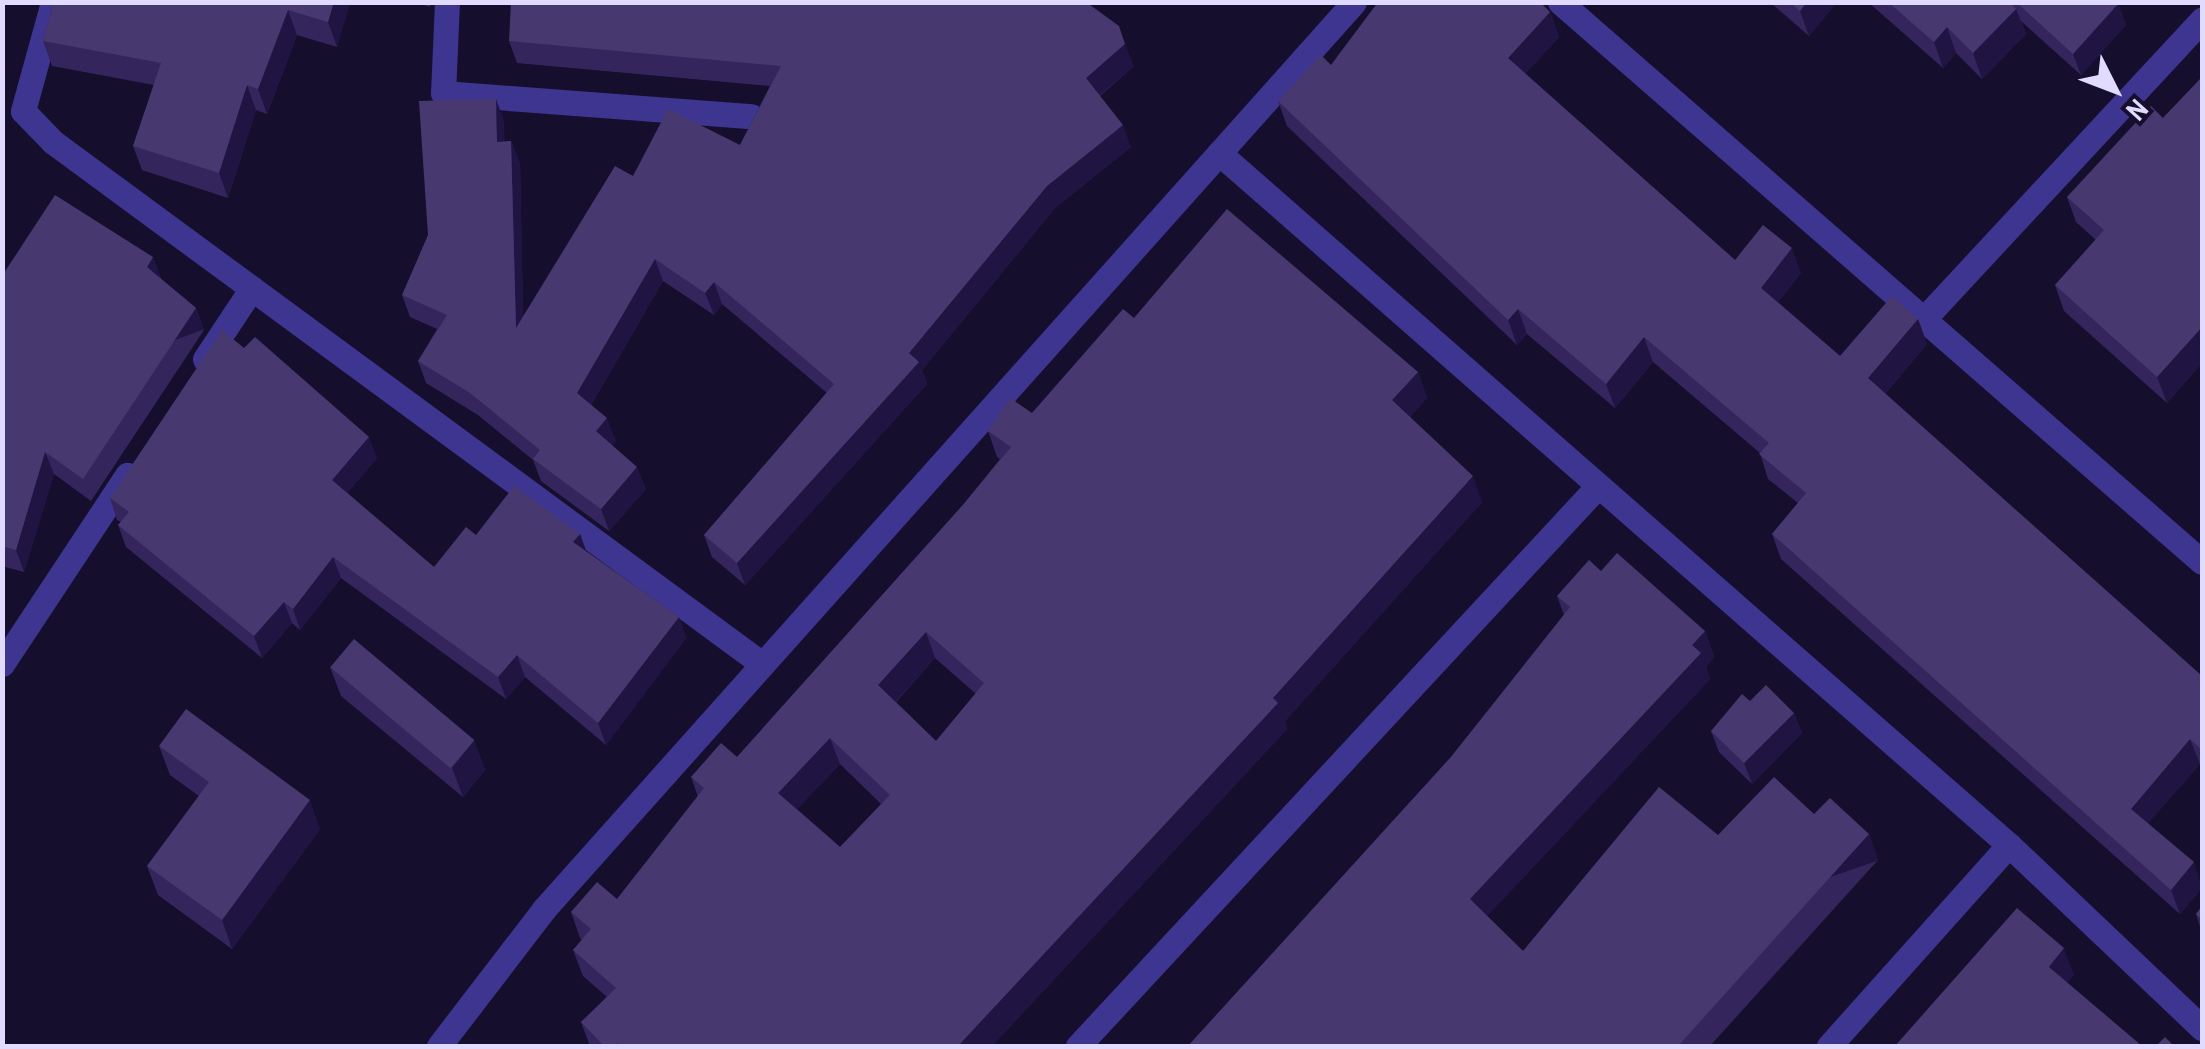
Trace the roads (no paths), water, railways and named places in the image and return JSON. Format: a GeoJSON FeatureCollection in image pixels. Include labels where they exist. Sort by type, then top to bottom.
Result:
{"type":"FeatureCollection","features":[{"type":"Feature","properties":{"kind":"street"},"geometry":{"type":"LineString","coordinates":[[53,2],[23,111],[252,288],[762,664]]}},
{"type":"Feature","properties":{"kind":"street"},"geometry":{"type":"LineString","coordinates":[[447,2],[443,93],[750,116]]}},
{"type":"Feature","properties":{"kind":"street"},"geometry":{"type":"LineString","coordinates":[[439,1046],[544,909],[1354,2]]}},
{"type":"Feature","properties":{"kind":"street"},"geometry":{"type":"LineString","coordinates":[[1560,2],[1922,322],[2202,562]]}},
{"type":"Feature","properties":{"kind":"street"},"geometry":{"type":"LineString","coordinates":[[1922,322],[2202,20]]}},
{"type":"Feature","properties":{"kind":"street"},"geometry":{"type":"LineString","coordinates":[[1219,153],[2009,845],[2202,1028]]}},
{"type":"Feature","properties":{"kind":"street"},"geometry":{"type":"LineString","coordinates":[[186,386],[252,288]]}},
{"type":"Feature","properties":{"kind":"street"},"geometry":{"type":"LineString","coordinates":[[2,664],[143,451]]}},
{"type":"Feature","properties":{"kind":"street"},"geometry":{"type":"LineString","coordinates":[[1078,1046],[1598,486]]}},
{"type":"Feature","properties":{"kind":"street"},"geometry":{"type":"LineString","coordinates":[[1829,1046],[2009,845]]}}]}
